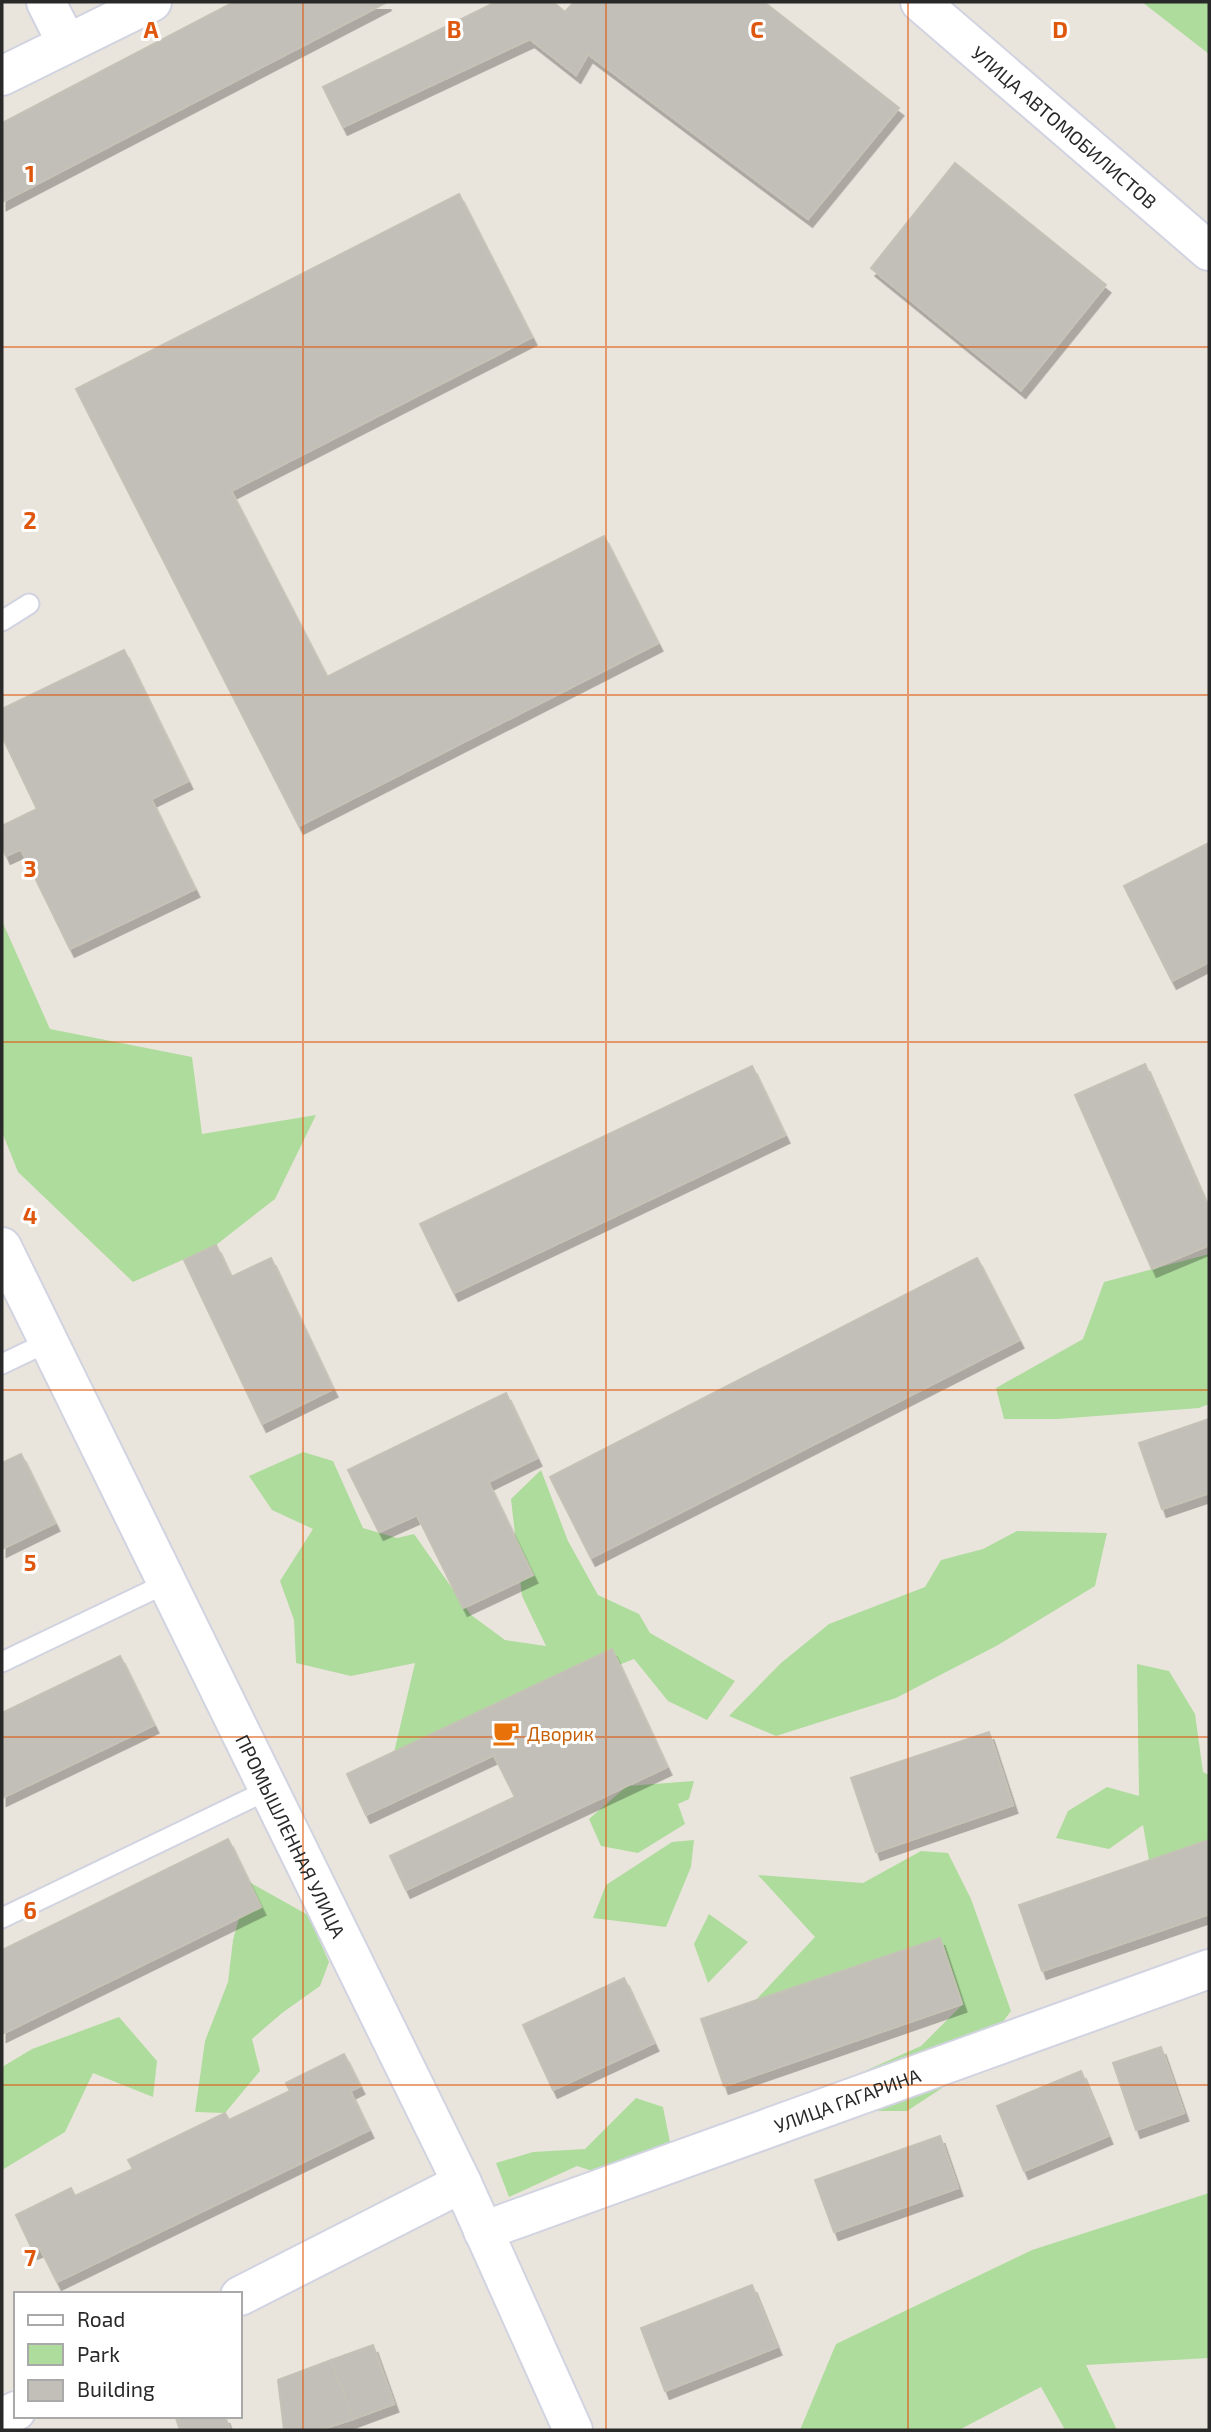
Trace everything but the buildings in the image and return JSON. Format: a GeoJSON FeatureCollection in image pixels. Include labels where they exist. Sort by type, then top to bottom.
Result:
{"type":"FeatureCollection","features":[{"type":"Feature","properties":{"kind":"street"},"geometry":{"type":"LineString","coordinates":[[46,2],[66,42]]}},
{"type":"Feature","properties":{"kind":"street"},"geometry":{"type":"LineString","coordinates":[[2,76],[66,42],[152,2]]}},
{"type":"Feature","properties":{"kind":"street","name":"УЛИЦА АВТОМОБИЛИСТОВ"},"geometry":{"type":"LineString","coordinates":[[920,2],[1209,251]]}},
{"type":"Feature","properties":{"kind":"street","name":"ПРОМЫШЛЕННАЯ УЛИЦА"},"geometry":{"type":"LineString","coordinates":[[2,1247],[461,2183],[573,2430]]}},
{"type":"Feature","properties":{"kind":"street","name":"УЛИЦА ГАГАРИНА"},"geometry":{"type":"LineString","coordinates":[[483,2231],[1209,1969]]}},
{"type":"Feature","properties":{"kind":"street"},"geometry":{"type":"LineString","coordinates":[[242,2295],[461,2183]]}},
{"type":"Feature","properties":{"kind":"lane"},"geometry":{"type":"LineString","coordinates":[[2,621],[29,604]]}},
{"type":"Feature","properties":{"kind":"lane"},"geometry":{"type":"LineString","coordinates":[[2,1364],[48,1342]]}},
{"type":"Feature","properties":{"kind":"lane"},"geometry":{"type":"LineString","coordinates":[[2,1662],[167,1583]]}},
{"type":"Feature","properties":{"kind":"lane"},"geometry":{"type":"LineString","coordinates":[[2,1917],[268,1790]]}},
{"type":"Feature","properties":{"kind":"green space"},"geometry":{"type":"Polygon","coordinates":[[[1142,2],[1209,2],[1209,54],[1142,2]]]}},
{"type":"Feature","properties":{"kind":"green space"},"geometry":{"type":"Polygon","coordinates":[[[2,921],[50,1029],[192,1057],[202,1134],[316,1115],[275,1199],[216,1245],[133,1282],[18,1172],[2,1132],[2,921]]]}},
{"type":"Feature","properties":{"kind":"green space"},"geometry":{"type":"Polygon","coordinates":[[[1209,1254],[1209,1404],[1199,1408],[1058,1419],[1004,1419],[996,1388],[1083,1339],[1104,1282],[1209,1254]]]}},
{"type":"Feature","properties":{"kind":"green space"},"geometry":{"type":"Polygon","coordinates":[[[303,1452],[333,1461],[363,1528],[397,1538],[414,1534],[471,1615],[505,1640],[546,1646],[522,1596],[511,1499],[541,1470],[568,1541],[598,1595],[639,1614],[650,1633],[735,1681],[707,1720],[668,1701],[634,1659],[565,1686],[388,1778],[415,1663],[351,1676],[296,1663],[294,1620],[280,1581],[313,1529],[272,1510],[249,1476],[303,1452]]]}},
{"type":"Feature","properties":{"kind":"green space"},"geometry":{"type":"Polygon","coordinates":[[[1017,1531],[1107,1533],[1095,1586],[998,1645],[896,1698],[776,1736],[729,1716],[781,1663],[829,1624],[925,1587],[941,1560],[983,1549],[1017,1531]]]}},
{"type":"Feature","properties":{"kind":"green space"},"geometry":{"type":"Polygon","coordinates":[[[1137,1664],[1169,1671],[1195,1714],[1203,1772],[1209,1775],[1209,1840],[1149,1860],[1143,1825],[1109,1849],[1056,1838],[1068,1811],[1107,1787],[1139,1796],[1137,1664]]]}},
{"type":"Feature","properties":{"kind":"green space"},"geometry":{"type":"Polygon","coordinates":[[[694,1781],[689,1799],[678,1804],[685,1824],[638,1853],[601,1846],[589,1819],[627,1786],[694,1781]]]}},
{"type":"Feature","properties":{"kind":"green space"},"geometry":{"type":"Polygon","coordinates":[[[694,1840],[691,1867],[666,1927],[593,1918],[606,1885],[672,1842],[694,1840]]]}},
{"type":"Feature","properties":{"kind":"green space"},"geometry":{"type":"Polygon","coordinates":[[[921,1851],[948,1853],[971,1899],[1011,2011],[965,2073],[907,2111],[819,2111],[847,2079],[921,2046],[962,2005],[950,1967],[909,1948],[754,2002],[815,1937],[758,1875],[863,1883],[921,1851]]]}},
{"type":"Feature","properties":{"kind":"green space"},"geometry":{"type":"Polygon","coordinates":[[[249,1882],[308,1915],[329,1962],[320,1986],[252,2039],[260,2071],[225,2113],[195,2112],[205,2041],[228,1982],[233,1940],[249,1882]]]}},
{"type":"Feature","properties":{"kind":"green space"},"geometry":{"type":"Polygon","coordinates":[[[709,1914],[748,1942],[708,1983],[694,1944],[709,1914]]]}},
{"type":"Feature","properties":{"kind":"green space"},"geometry":{"type":"Polygon","coordinates":[[[119,2017],[157,2061],[153,2097],[93,2073],[65,2132],[2,2170],[2,2067],[32,2049],[119,2017]]]}},
{"type":"Feature","properties":{"kind":"green space"},"geometry":{"type":"Polygon","coordinates":[[[636,2098],[663,2107],[671,2147],[623,2181],[577,2166],[509,2197],[496,2163],[533,2152],[585,2149],[636,2098]]]}},
{"type":"Feature","properties":{"kind":"green space"},"geometry":{"type":"Polygon","coordinates":[[[1209,2193],[1209,2358],[1086,2365],[1117,2430],[1065,2430],[1041,2387],[959,2430],[800,2430],[836,2344],[1032,2250],[1209,2193]]]}},
{"type":"Feature","properties":{"kind":"place","name":"Дворик"},"geometry":{"type":"Point","coordinates":[506,1733]}}]}
